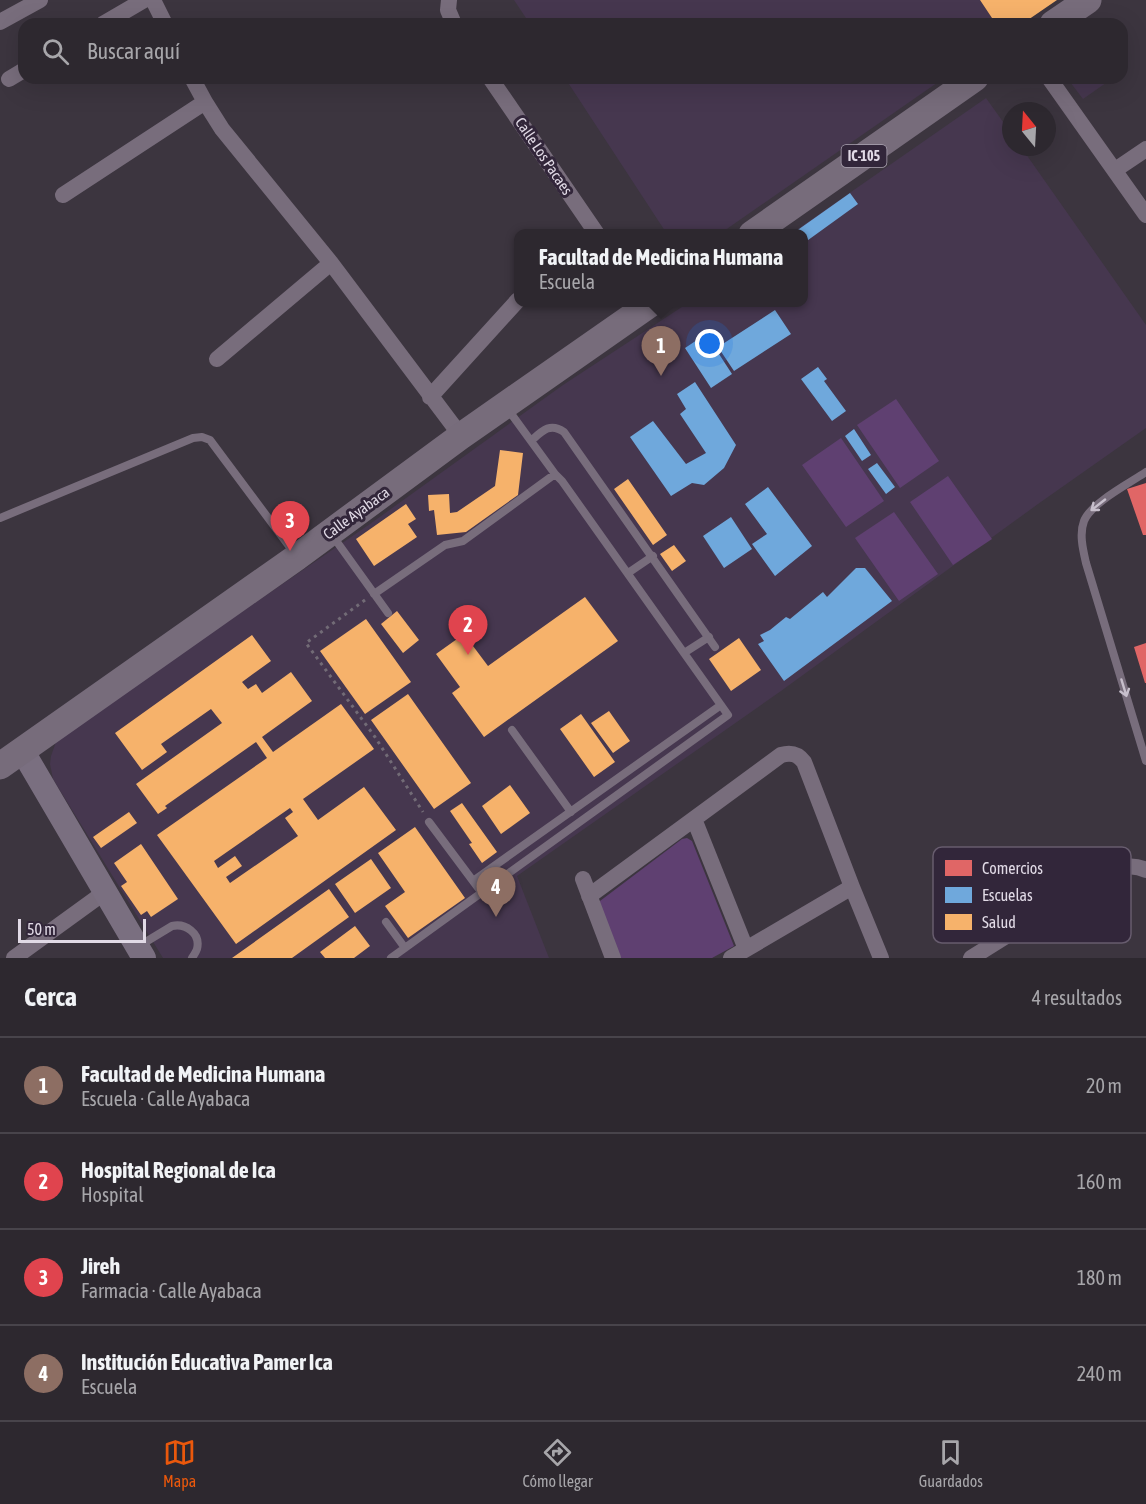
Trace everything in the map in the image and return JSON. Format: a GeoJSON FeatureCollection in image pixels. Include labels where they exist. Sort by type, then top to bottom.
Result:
{"type":"FeatureCollection","features":[{"type":"Feature","properties":{"kind":"main road"},"geometry":{"type":"LineString","coordinates":[[1062,18],[1088,0]]}},
{"type":"Feature","properties":{"kind":"main road","name":"IC-105"},"geometry":{"type":"LineString","coordinates":[[759,229],[966,84]]}},
{"type":"Feature","properties":{"kind":"main road","name":"Calle Ayabaca"},"geometry":{"type":"LineString","coordinates":[[0,766],[297,557],[461,436],[644,307]]}},
{"type":"Feature","properties":{"kind":"street"},"geometry":{"type":"LineString","coordinates":[[0,22],[40,0]]}},
{"type":"Feature","properties":{"kind":"street"},"geometry":{"type":"LineString","coordinates":[[112,18],[144,0]]}},
{"type":"Feature","properties":{"kind":"street"},"geometry":{"type":"LineString","coordinates":[[153,0],[162,18]]}},
{"type":"Feature","properties":{"kind":"street"},"geometry":{"type":"LineString","coordinates":[[449,0],[448,10],[451,18]]}},
{"type":"Feature","properties":{"kind":"street"},"geometry":{"type":"LineString","coordinates":[[9,78],[18,73]]}},
{"type":"Feature","properties":{"kind":"street"},"geometry":{"type":"LineString","coordinates":[[195,84],[222,129],[331,263],[461,436]]}},
{"type":"Feature","properties":{"kind":"street","name":"Calle Los Pacaes"},"geometry":{"type":"LineString","coordinates":[[494,84],[588,229]]}},
{"type":"Feature","properties":{"kind":"street"},"geometry":{"type":"LineString","coordinates":[[1053,84],[1146,215]]}},
{"type":"Feature","properties":{"kind":"street"},"geometry":{"type":"LineString","coordinates":[[63,195],[205,102]]}},
{"type":"Feature","properties":{"kind":"street"},"geometry":{"type":"LineString","coordinates":[[1115,170],[1146,149]]}},
{"type":"Feature","properties":{"kind":"street"},"geometry":{"type":"LineString","coordinates":[[217,359],[331,263]]}},
{"type":"Feature","properties":{"kind":"street"},"geometry":{"type":"LineString","coordinates":[[430,397],[514,305]]}},
{"type":"Feature","properties":{"kind":"street"},"geometry":{"type":"LineString","coordinates":[[22,750],[141,952]]}},
{"type":"Feature","properties":{"kind":"street"},"geometry":{"type":"LineString","coordinates":[[589,896],[781,755],[786,753],[797,755],[804,762],[882,958]]}},
{"type":"Feature","properties":{"kind":"street"},"geometry":{"type":"LineString","coordinates":[[694,819],[746,949]]}},
{"type":"Feature","properties":{"kind":"street"},"geometry":{"type":"LineString","coordinates":[[1131,866],[1135,865],[1146,870]]}},
{"type":"Feature","properties":{"kind":"street"},"geometry":{"type":"LineString","coordinates":[[583,879],[613,958]]}},
{"type":"Feature","properties":{"kind":"street"},"geometry":{"type":"LineString","coordinates":[[731,958],[852,887]]}},
{"type":"Feature","properties":{"kind":"street"},"geometry":{"type":"LineString","coordinates":[[14,958],[105,891]]}},
{"type":"Feature","properties":{"kind":"street"},"geometry":{"type":"LineString","coordinates":[[971,958],[994,943]]}},
{"type":"Feature","properties":{"kind":"street"},"geometry":{"type":"LineString","coordinates":[[995,943],[1001,958]]}},
{"type":"Feature","properties":{"kind":"lane"},"geometry":{"type":"LineString","coordinates":[[391,958],[728,715],[562,481],[505,406]]}},
{"type":"Feature","properties":{"kind":"lane"},"geometry":{"type":"LineString","coordinates":[[531,441],[541,432],[553,427],[564,432],[715,647]]}},
{"type":"Feature","properties":{"kind":"lane"},"geometry":{"type":"LineString","coordinates":[[0,518],[193,438],[202,437],[210,440],[297,557]]}},
{"type":"Feature","properties":{"kind":"lane"},"geometry":{"type":"LineString","coordinates":[[1146,472],[1095,506],[1083,522],[1081,533],[1086,563],[1146,761]]}},
{"type":"Feature","properties":{"kind":"lane"},"geometry":{"type":"LineString","coordinates":[[374,594],[445,545],[463,541],[555,474]]}},
{"type":"Feature","properties":{"kind":"lane"},"geometry":{"type":"LineString","coordinates":[[330,532],[387,613]]}},
{"type":"Feature","properties":{"kind":"lane"},"geometry":{"type":"LineString","coordinates":[[628,573],[652,556]]}},
{"type":"Feature","properties":{"kind":"lane"},"geometry":{"type":"LineString","coordinates":[[684,654],[709,637]]}},
{"type":"Feature","properties":{"kind":"lane"},"geometry":{"type":"LineString","coordinates":[[473,881],[721,705]]}},
{"type":"Feature","properties":{"kind":"lane"},"geometry":{"type":"LineString","coordinates":[[512,730],[571,812]]}},
{"type":"Feature","properties":{"kind":"lane"},"geometry":{"type":"LineString","coordinates":[[429,822],[482,893]]}},
{"type":"Feature","properties":{"kind":"lane"},"geometry":{"type":"LineString","coordinates":[[386,922],[405,948]]}},
{"type":"Feature","properties":{"kind":"lane"},"geometry":{"type":"LineString","coordinates":[[141,952],[172,926],[178,924],[190,929],[196,938],[197,948],[192,958]]}},
{"type":"Feature","properties":{"kind":"path"},"geometry":{"type":"LineString","coordinates":[[374,594],[306,643],[375,737],[429,822]]}},
{"type":"Feature","properties":{"kind":"shaded area"},"geometry":{"type":"Polygon","coordinates":[[[514,0],[980,0],[992,18],[526,18],[514,0]]]}},
{"type":"Feature","properties":{"kind":"shaded area"},"geometry":{"type":"Polygon","coordinates":[[[569,84],[935,84],[727,229],[664,229],[569,84]]]}},
{"type":"Feature","properties":{"kind":"shaded area"},"geometry":{"type":"Polygon","coordinates":[[[1072,84],[1104,84],[1083,99],[1072,84]]]}},
{"type":"Feature","properties":{"kind":"shaded area"},"geometry":{"type":"Polygon","coordinates":[[[986,98],[1002,120],[1002,156],[1027,156],[1146,325],[1146,428],[781,691],[517,876],[549,958],[163,958],[53,779],[51,756],[56,742],[62,735],[370,524],[563,385],[682,307],[808,307],[808,229],[798,229],[986,98]]]}},
{"type":"Feature","properties":{"kind":"shaded area"},"geometry":{"type":"Polygon","coordinates":[[[896,399],[939,461],[900,488],[857,425],[896,399]]]}},
{"type":"Feature","properties":{"kind":"shaded area"},"geometry":{"type":"Polygon","coordinates":[[[841,438],[884,501],[846,527],[802,465],[841,438]]]}},
{"type":"Feature","properties":{"kind":"shaded area"},"geometry":{"type":"Polygon","coordinates":[[[948,476],[992,539],[953,565],[910,502],[948,476]]]}},
{"type":"Feature","properties":{"kind":"shaded area"},"geometry":{"type":"Polygon","coordinates":[[[894,512],[938,574],[899,601],[855,538],[894,512]]]}},
{"type":"Feature","properties":{"kind":"shaded area"},"geometry":{"type":"Polygon","coordinates":[[[687,838],[692,841],[734,946],[712,958],[617,958],[596,904],[682,839],[687,838]]]}},
{"type":"Feature","properties":{"kind":"building: Comercios"},"geometry":{"type":"Polygon","coordinates":[[[1146,483],[1146,535],[1143,535],[1127,489],[1146,483]]]}},
{"type":"Feature","properties":{"kind":"building: Comercios"},"geometry":{"type":"Polygon","coordinates":[[[1146,643],[1146,683],[1145,683],[1134,647],[1146,643]]]}},
{"type":"Feature","properties":{"kind":"building: Escuelas"},"geometry":{"type":"Polygon","coordinates":[[[850,193],[858,204],[808,240],[808,229],[799,229],[850,193]]]}},
{"type":"Feature","properties":{"kind":"building: Escuelas"},"geometry":{"type":"Polygon","coordinates":[[[775,310],[791,334],[734,371],[718,347],[775,310]]]}},
{"type":"Feature","properties":{"kind":"building: Escuelas"},"geometry":{"type":"Polygon","coordinates":[[[706,334],[732,374],[711,388],[685,348],[706,334]]]}},
{"type":"Feature","properties":{"kind":"building: Escuelas"},"geometry":{"type":"Polygon","coordinates":[[[818,367],[827,379],[824,381],[846,411],[832,421],[801,379],[818,367]]]}},
{"type":"Feature","properties":{"kind":"building: Escuelas"},"geometry":{"type":"Polygon","coordinates":[[[695,382],[736,445],[724,468],[704,485],[692,483],[671,496],[630,437],[653,421],[686,464],[706,453],[680,414],[686,409],[677,394],[695,382]]]}},
{"type":"Feature","properties":{"kind":"building: Escuelas"},"geometry":{"type":"Polygon","coordinates":[[[854,429],[871,455],[862,461],[845,436],[854,429]]]}},
{"type":"Feature","properties":{"kind":"building: Escuelas"},"geometry":{"type":"Polygon","coordinates":[[[877,463],[895,487],[886,494],[868,469],[877,463]]]}},
{"type":"Feature","properties":{"kind":"building: Escuelas"},"geometry":{"type":"Polygon","coordinates":[[[768,487],[812,546],[775,576],[752,544],[767,534],[745,504],[768,487]]]}},
{"type":"Feature","properties":{"kind":"building: Escuelas"},"geometry":{"type":"Polygon","coordinates":[[[731,517],[752,549],[724,568],[703,536],[731,517]]]}},
{"type":"Feature","properties":{"kind":"building: Escuelas"},"geometry":{"type":"Polygon","coordinates":[[[856,568],[865,568],[892,601],[784,681],[758,644],[764,641],[760,635],[786,617],[790,619],[823,592],[827,597],[856,568]]]}},
{"type":"Feature","properties":{"kind":"building: Salud"},"geometry":{"type":"Polygon","coordinates":[[[980,0],[1057,0],[1031,18],[992,18],[980,0]]]}},
{"type":"Feature","properties":{"kind":"building: Salud"},"geometry":{"type":"Polygon","coordinates":[[[500,450],[523,453],[518,495],[466,532],[437,535],[434,510],[429,511],[428,495],[449,494],[450,513],[457,512],[495,486],[500,450]]]}},
{"type":"Feature","properties":{"kind":"building: Salud"},"geometry":{"type":"Polygon","coordinates":[[[628,479],[667,535],[653,545],[614,489],[628,479]]]}},
{"type":"Feature","properties":{"kind":"building: Salud"},"geometry":{"type":"Polygon","coordinates":[[[406,504],[416,519],[408,524],[417,537],[374,566],[356,539],[406,504]]]}},
{"type":"Feature","properties":{"kind":"building: Salud"},"geometry":{"type":"Polygon","coordinates":[[[674,545],[686,561],[672,571],[660,554],[674,545]]]}},
{"type":"Feature","properties":{"kind":"building: Salud"},"geometry":{"type":"Polygon","coordinates":[[[585,597],[618,641],[484,737],[452,693],[460,687],[436,654],[464,634],[488,666],[585,597]]]}},
{"type":"Feature","properties":{"kind":"building: Salud"},"geometry":{"type":"Polygon","coordinates":[[[397,611],[419,640],[403,653],[381,624],[397,611]]]}},
{"type":"Feature","properties":{"kind":"building: Salud"},"geometry":{"type":"Polygon","coordinates":[[[366,619],[411,682],[365,714],[320,651],[366,619]]]}},
{"type":"Feature","properties":{"kind":"building: Salud"},"geometry":{"type":"Polygon","coordinates":[[[252,635],[271,661],[242,682],[248,689],[256,684],[262,693],[291,672],[312,701],[262,737],[273,752],[341,704],[374,749],[303,799],[318,820],[364,787],[396,830],[236,944],[157,835],[267,758],[256,742],[165,806],[167,808],[158,814],[136,784],[222,723],[211,709],[161,744],[167,752],[142,770],[115,733],[252,635]],[[290,808],[214,861],[218,868],[235,856],[242,866],[226,877],[230,883],[298,836],[285,818],[293,812],[290,808]]]}},
{"type":"Feature","properties":{"kind":"building: Salud"},"geometry":{"type":"Polygon","coordinates":[[[739,638],[761,670],[731,691],[709,659],[739,638]]]}},
{"type":"Feature","properties":{"kind":"building: Salud"},"geometry":{"type":"Polygon","coordinates":[[[408,694],[471,783],[434,809],[371,720],[408,694]]]}},
{"type":"Feature","properties":{"kind":"building: Salud"},"geometry":{"type":"Polygon","coordinates":[[[609,711],[630,741],[613,753],[591,723],[609,711]]]}},
{"type":"Feature","properties":{"kind":"building: Salud"},"geometry":{"type":"Polygon","coordinates":[[[581,714],[615,762],[594,777],[560,729],[581,714]]]}},
{"type":"Feature","properties":{"kind":"building: Salud"},"geometry":{"type":"Polygon","coordinates":[[[510,785],[530,813],[501,834],[482,806],[510,785]]]}},
{"type":"Feature","properties":{"kind":"building: Salud"},"geometry":{"type":"Polygon","coordinates":[[[462,803],[497,852],[482,863],[469,844],[472,843],[450,811],[462,803]]]}},
{"type":"Feature","properties":{"kind":"building: Salud"},"geometry":{"type":"Polygon","coordinates":[[[129,812],[137,823],[101,848],[93,837],[129,812]]]}},
{"type":"Feature","properties":{"kind":"building: Salud"},"geometry":{"type":"Polygon","coordinates":[[[415,827],[465,898],[408,938],[385,906],[405,892],[378,853],[415,827]]]}},
{"type":"Feature","properties":{"kind":"building: Salud"},"geometry":{"type":"Polygon","coordinates":[[[141,844],[178,899],[151,917],[147,911],[141,915],[121,886],[127,882],[114,863],[141,844]]]}},
{"type":"Feature","properties":{"kind":"building: Salud"},"geometry":{"type":"Polygon","coordinates":[[[371,859],[391,888],[355,913],[335,884],[371,859]]]}},
{"type":"Feature","properties":{"kind":"building: Salud"},"geometry":{"type":"Polygon","coordinates":[[[329,889],[349,917],[292,958],[232,958],[329,889]]]}},
{"type":"Feature","properties":{"kind":"building: Salud"},"geometry":{"type":"Polygon","coordinates":[[[355,926],[370,946],[354,958],[325,958],[320,952],[355,926]]]}},
{"type":"Feature","properties":{"kind":"place","name":"Facultad de Medicina Humana"},"geometry":{"type":"Point","coordinates":[661,376]}},
{"type":"Feature","properties":{"kind":"place","name":"Jireh"},"geometry":{"type":"Point","coordinates":[290,551]}},
{"type":"Feature","properties":{"kind":"place","name":"Hospital Regional de Ica"},"geometry":{"type":"Point","coordinates":[468,655]}},
{"type":"Feature","properties":{"kind":"place","name":"Institución Educativa Pamer Ica"},"geometry":{"type":"Point","coordinates":[496,917]}}]}
